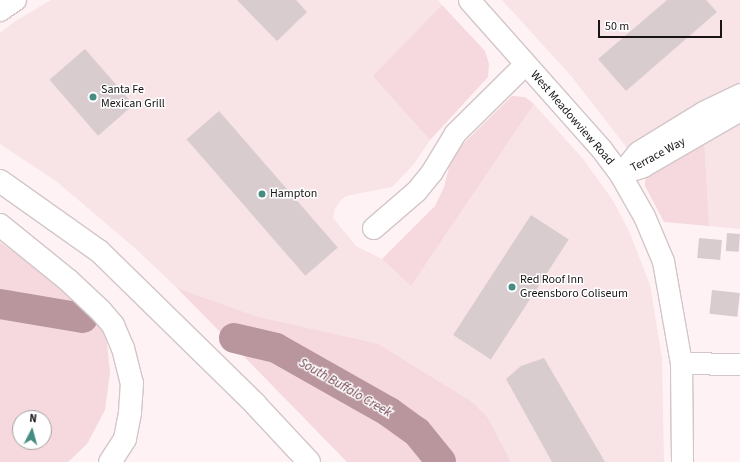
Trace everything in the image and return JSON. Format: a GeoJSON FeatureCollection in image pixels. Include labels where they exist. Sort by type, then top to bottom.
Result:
{"type":"FeatureCollection","features":[{"type":"Feature","properties":{"kind":"main road"},"geometry":{"type":"LineString","coordinates":[[0,10],[14,0]]}},
{"type":"Feature","properties":{"kind":"main road"},"geometry":{"type":"LineString","coordinates":[[0,181],[99,251],[254,404],[309,462]]}},
{"type":"Feature","properties":{"kind":"main road"},"geometry":{"type":"LineString","coordinates":[[0,225],[68,280],[100,310],[113,325],[122,348],[132,383],[130,414],[125,440],[110,462]]}},
{"type":"Feature","properties":{"kind":"street","name":"West Meadowview Road"},"geometry":{"type":"LineString","coordinates":[[469,0],[602,150],[620,174],[644,216],[663,261],[681,363],[682,462]]}},
{"type":"Feature","properties":{"kind":"street"},"geometry":{"type":"LineString","coordinates":[[373,228],[416,190],[432,171],[454,133],[525,64]]}},
{"type":"Feature","properties":{"kind":"street","name":"Terrace Way"},"geometry":{"type":"LineString","coordinates":[[620,174],[638,152],[703,112],[740,94]]}},
{"type":"Feature","properties":{"kind":"street","name":"Terrace Way"},"geometry":{"type":"LineString","coordinates":[[620,174],[643,166],[740,110]]}},
{"type":"Feature","properties":{"kind":"street"},"geometry":{"type":"LineString","coordinates":[[681,363],[740,364]]}},
{"type":"Feature","properties":{"kind":"shaded area"},"geometry":{"type":"Polygon","coordinates":[[[51,0],[438,0],[442,5],[374,76],[430,140],[414,164],[392,187],[346,196],[340,201],[335,209],[333,218],[356,246],[382,259],[411,286],[534,104],[583,159],[612,199],[629,231],[650,285],[662,358],[664,462],[511,462],[488,418],[258,317],[177,288],[136,249],[56,181],[0,144],[0,33],[14,22],[51,0]]]}},
{"type":"Feature","properties":{"kind":"shaded area"},"geometry":{"type":"Polygon","coordinates":[[[502,0],[740,0],[740,86],[690,109],[627,148],[572,77],[502,0]]]}},
{"type":"Feature","properties":{"kind":"shaded area"},"geometry":{"type":"Polygon","coordinates":[[[442,5],[485,51],[489,64],[488,77],[430,140],[373,76],[442,5]]]}},
{"type":"Feature","properties":{"kind":"shaded area"},"geometry":{"type":"Polygon","coordinates":[[[512,96],[525,97],[534,104],[411,286],[382,259],[435,206],[444,187],[451,159],[462,145],[512,96]]]}},
{"type":"Feature","properties":{"kind":"shaded area"},"geometry":{"type":"Polygon","coordinates":[[[740,119],[740,229],[709,226],[704,137],[740,119]]]}},
{"type":"Feature","properties":{"kind":"shaded area"},"geometry":{"type":"Polygon","coordinates":[[[704,137],[709,226],[664,222],[645,186],[645,181],[648,174],[704,137]]]}},
{"type":"Feature","properties":{"kind":"shaded area"},"geometry":{"type":"Polygon","coordinates":[[[0,242],[40,271],[82,305],[106,334],[110,372],[105,410],[87,444],[68,462],[0,462],[0,242]]]}},
{"type":"Feature","properties":{"kind":"shaded area"},"geometry":{"type":"Polygon","coordinates":[[[177,288],[258,317],[378,344],[472,402],[488,418],[511,462],[347,462],[177,288]]]}},
{"type":"Feature","properties":{"kind":"building"},"geometry":{"type":"Polygon","coordinates":[[[237,0],[296,0],[307,12],[277,41],[237,0]]]}},
{"type":"Feature","properties":{"kind":"building"},"geometry":{"type":"Polygon","coordinates":[[[667,0],[706,0],[717,12],[626,91],[598,59],[667,0]]]}},
{"type":"Feature","properties":{"kind":"building"},"geometry":{"type":"Polygon","coordinates":[[[85,49],[134,105],[98,136],[50,80],[85,49]]]}},
{"type":"Feature","properties":{"kind":"building","name":"Hampton"},"geometry":{"type":"Polygon","coordinates":[[[219,111],[338,248],[305,276],[187,139],[219,111]]]}},
{"type":"Feature","properties":{"kind":"building","name":"Red Roof Inn Greensboro Coliseum"},"geometry":{"type":"Polygon","coordinates":[[[531,215],[569,240],[491,359],[453,335],[531,215]]]}},
{"type":"Feature","properties":{"kind":"building"},"geometry":{"type":"Polygon","coordinates":[[[727,233],[740,234],[739,252],[726,251],[727,233]]]}},
{"type":"Feature","properties":{"kind":"building"},"geometry":{"type":"Polygon","coordinates":[[[699,238],[722,240],[720,260],[697,258],[699,238]]]}},
{"type":"Feature","properties":{"kind":"building"},"geometry":{"type":"Polygon","coordinates":[[[712,290],[740,293],[737,317],[709,314],[712,290]]]}},
{"type":"Feature","properties":{"kind":"building"},"geometry":{"type":"Polygon","coordinates":[[[544,358],[605,462],[552,462],[506,379],[521,366],[544,358]]]}},
{"type":"Feature","properties":{"kind":"waterway","name":"South Buffalo Creek"},"geometry":{"type":"LineString","coordinates":[[0,304],[83,318]]}},
{"type":"Feature","properties":{"kind":"waterway","name":"South Buffalo Creek"},"geometry":{"type":"LineString","coordinates":[[234,338],[276,348],[389,412],[417,432],[441,462]]}},
{"type":"Feature","properties":{"kind":"place","name":"Santa Fe Mexican Grill"},"geometry":{"type":"Point","coordinates":[93,97]}},
{"type":"Feature","properties":{"kind":"place","name":"Hampton"},"geometry":{"type":"Point","coordinates":[262,194]}},
{"type":"Feature","properties":{"kind":"place","name":"Red Roof Inn Greensboro Coliseum"},"geometry":{"type":"Point","coordinates":[512,287]}}]}
